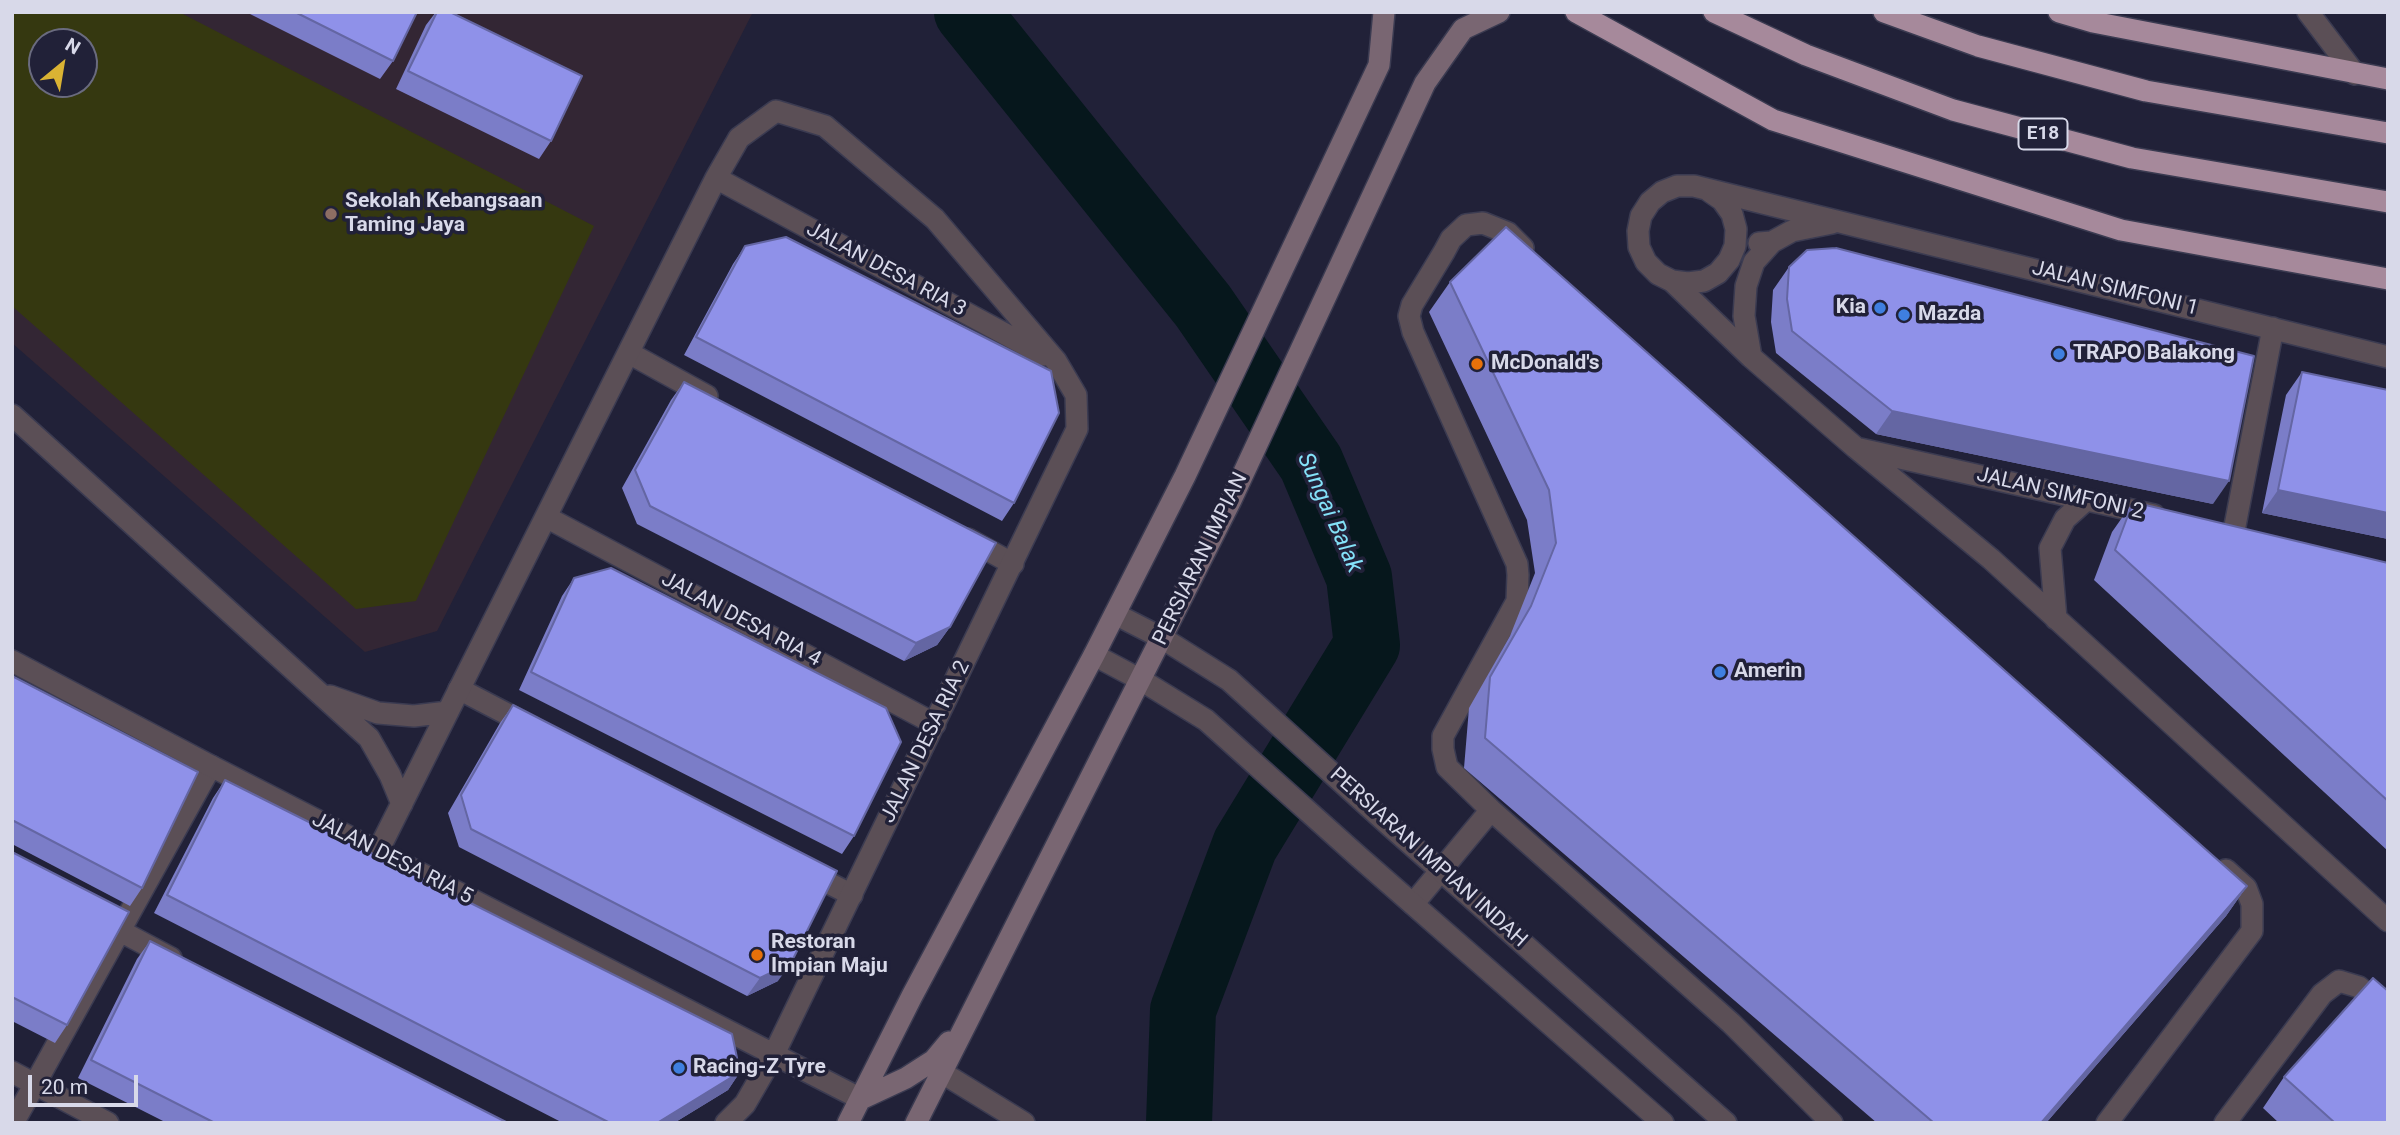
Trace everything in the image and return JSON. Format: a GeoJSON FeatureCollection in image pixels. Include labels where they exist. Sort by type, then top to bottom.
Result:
{"type":"FeatureCollection","features":[{"type":"Feature","properties":{"kind":"highway"},"geometry":{"type":"LineString","coordinates":[[1576,12],[1773,120],[2121,230],[2388,279]]}},
{"type":"Feature","properties":{"kind":"highway","name":"E18"},"geometry":{"type":"LineString","coordinates":[[1714,12],[1806,55],[1953,110],[2132,158],[2388,202]]}},
{"type":"Feature","properties":{"kind":"highway"},"geometry":{"type":"LineString","coordinates":[[1884,12],[1978,46],[2146,91],[2388,133]]}},
{"type":"Feature","properties":{"kind":"highway"},"geometry":{"type":"LineString","coordinates":[[2059,12],[2093,22],[2388,79]]}},
{"type":"Feature","properties":{"kind":"street"},"geometry":{"type":"LineString","coordinates":[[848,1123],[1185,477],[1379,65],[1384,12]]}},
{"type":"Feature","properties":{"kind":"street","name":"PERSIARAN IMPIAN"},"geometry":{"type":"LineString","coordinates":[[916,1123],[1231,500],[1425,83],[1463,29],[1499,12]]}},
{"type":"Feature","properties":{"kind":"street"},"geometry":{"type":"LineString","coordinates":[[1565,12],[1576,12]]}},
{"type":"Feature","properties":{"kind":"street"},"geometry":{"type":"LineString","coordinates":[[2093,22],[2114,12]]}},
{"type":"Feature","properties":{"kind":"street"},"geometry":{"type":"LineString","coordinates":[[2308,12],[2355,74]]}},
{"type":"Feature","properties":{"kind":"street"},"geometry":{"type":"LineString","coordinates":[[378,851],[716,178],[739,138],[776,111],[825,126],[935,219],[1056,361]]}},
{"type":"Feature","properties":{"kind":"street","name":"JALAN DESA RIA 3"},"geometry":{"type":"LineString","coordinates":[[716,178],[1056,361]]}},
{"type":"Feature","properties":{"kind":"street"},"geometry":{"type":"LineString","coordinates":[[1694,186],[1709,191],[1722,200],[1732,214],[1736,229],[1735,246],[1729,260],[1718,273],[1704,281],[1688,284],[1672,281],[1658,274],[1646,262],[1639,247],[1641,216],[1650,202],[1670,189],[1694,186]]}},
{"type":"Feature","properties":{"kind":"street","name":"JALAN SIMFONI 1"},"geometry":{"type":"LineString","coordinates":[[1709,191],[2388,356]]}},
{"type":"Feature","properties":{"kind":"street"},"geometry":{"type":"LineString","coordinates":[[1735,246],[1772,242],[1792,232],[1841,221]]}},
{"type":"Feature","properties":{"kind":"street"},"geometry":{"type":"LineString","coordinates":[[1538,261],[1508,233],[1483,223],[1466,225],[1451,239],[1412,305],[1409,317],[1413,332],[1517,564],[1519,587],[1517,601],[1443,736],[1447,767],[1491,810],[1731,1023],[1832,1123]]}},
{"type":"Feature","properties":{"kind":"street"},"geometry":{"type":"LineString","coordinates":[[1751,357],[1744,316],[1746,286],[1754,262],[1772,242]]}},
{"type":"Feature","properties":{"kind":"street"},"geometry":{"type":"LineString","coordinates":[[1672,281],[1751,357],[1856,449],[1991,559],[2388,921]]}},
{"type":"Feature","properties":{"kind":"street"},"geometry":{"type":"LineString","coordinates":[[2260,537],[2227,529],[2273,328]]}},
{"type":"Feature","properties":{"kind":"street"},"geometry":{"type":"LineString","coordinates":[[629,354],[725,406]]}},
{"type":"Feature","properties":{"kind":"street","name":"JALAN DESA RIA 2"},"geometry":{"type":"LineString","coordinates":[[726,1123],[745,1104],[774,1054],[1077,429],[1076,395],[1056,361]]}},
{"type":"Feature","properties":{"kind":"street"},"geometry":{"type":"LineString","coordinates":[[12,415],[369,738],[390,775],[402,804]]}},
{"type":"Feature","properties":{"kind":"street","name":"JALAN SIMFONI 2"},"geometry":{"type":"LineString","coordinates":[[1856,449],[2180,520]]}},
{"type":"Feature","properties":{"kind":"street"},"geometry":{"type":"LineString","coordinates":[[2056,619],[2050,548],[2064,519],[2086,500]]}},
{"type":"Feature","properties":{"kind":"street","name":"JALAN DESA RIA 4"},"geometry":{"type":"LineString","coordinates":[[546,517],[935,724]]}},
{"type":"Feature","properties":{"kind":"street"},"geometry":{"type":"LineString","coordinates":[[953,531],[1013,564]]}},
{"type":"Feature","properties":{"kind":"street","name":"PERSIARAN IMPIAN INDAH"},"geometry":{"type":"LineString","coordinates":[[1115,614],[1162,638],[1229,680],[1726,1123]]}},
{"type":"Feature","properties":{"kind":"street","name":"PERSIARAN IMPIAN INDAH"},"geometry":{"type":"LineString","coordinates":[[1094,655],[1206,720],[1664,1123]]}},
{"type":"Feature","properties":{"kind":"street","name":"JALAN DESA RIA 5"},"geometry":{"type":"LineString","coordinates":[[12,661],[211,766],[861,1098]]}},
{"type":"Feature","properties":{"kind":"street"},"geometry":{"type":"LineString","coordinates":[[459,689],[545,734]]}},
{"type":"Feature","properties":{"kind":"street"},"geometry":{"type":"LineString","coordinates":[[322,693],[378,713],[414,716],[448,712]]}},
{"type":"Feature","properties":{"kind":"street"},"geometry":{"type":"LineString","coordinates":[[13,1123],[211,766]]}},
{"type":"Feature","properties":{"kind":"street"},"geometry":{"type":"LineString","coordinates":[[1413,904],[1491,810]]}},
{"type":"Feature","properties":{"kind":"street"},"geometry":{"type":"LineString","coordinates":[[2107,1123],[2252,931],[2252,904],[2246,888],[2207,853]]}},
{"type":"Feature","properties":{"kind":"street"},"geometry":{"type":"LineString","coordinates":[[790,863],[852,895]]}},
{"type":"Feature","properties":{"kind":"street"},"geometry":{"type":"LineString","coordinates":[[72,905],[193,970]]}},
{"type":"Feature","properties":{"kind":"street"},"geometry":{"type":"LineString","coordinates":[[2228,1122],[2322,994],[2339,981],[2359,987],[2388,1012]]}},
{"type":"Feature","properties":{"kind":"street"},"geometry":{"type":"LineString","coordinates":[[861,1098],[906,1078],[934,1059],[968,1019]]}},
{"type":"Feature","properties":{"kind":"street"},"geometry":{"type":"LineString","coordinates":[[12,1072],[108,1123]]}},
{"type":"Feature","properties":{"kind":"street"},"geometry":{"type":"LineString","coordinates":[[941,1072],[1024,1123]]}},
{"type":"Feature","properties":{"kind":"street"},"geometry":{"type":"LineString","coordinates":[[861,1098],[867,1123]]}},
{"type":"Feature","properties":{"kind":"shaded area","name":"Sekolah Kebangsaan Taming Jaya"},"geometry":{"type":"Polygon","coordinates":[[[12,12],[753,12],[437,631],[365,652],[12,343],[12,12]]]}},
{"type":"Feature","properties":{"kind":"green space","name":"Sekolah Kebangsaan Taming Jaya"},"geometry":{"type":"Polygon","coordinates":[[[12,12],[179,12],[594,226],[416,601],[356,609],[12,306],[12,12]]]}},
{"type":"Feature","properties":{"kind":"building"},"geometry":{"type":"Polygon","coordinates":[[[295,12],[417,12],[393,61],[295,12]]]}},
{"type":"Feature","properties":{"kind":"building"},"geometry":{"type":"Polygon","coordinates":[[[437,12],[450,12],[582,76],[551,141],[408,71],[437,12]]]}},
{"type":"Feature","properties":{"kind":"building","name":"Amerin"},"geometry":{"type":"Polygon","coordinates":[[[1506,227],[2247,886],[2041,1123],[1934,1123],[1485,738],[1490,677],[1531,606],[1556,543],[1549,490],[1450,282],[1506,227]]]}},
{"type":"Feature","properties":{"kind":"building"},"geometry":{"type":"Polygon","coordinates":[[[786,237],[1051,371],[1059,413],[1014,503],[696,337],[745,246],[786,237]]]}},
{"type":"Feature","properties":{"kind":"building"},"geometry":{"type":"Polygon","coordinates":[[[1836,248],[2254,356],[2229,481],[1892,411],[1792,331],[1787,299],[1789,267],[1807,250],[1836,248]]]}},
{"type":"Feature","properties":{"kind":"building"},"geometry":{"type":"Polygon","coordinates":[[[2302,372],[2388,390],[2388,513],[2278,490],[2302,372]]]}},
{"type":"Feature","properties":{"kind":"building"},"geometry":{"type":"Polygon","coordinates":[[[684,382],[996,543],[950,627],[916,643],[650,506],[635,470],[684,382]]]}},
{"type":"Feature","properties":{"kind":"building"},"geometry":{"type":"Polygon","coordinates":[[[2133,502],[2388,563],[2388,801],[2115,550],[2133,502]]]}},
{"type":"Feature","properties":{"kind":"building"},"geometry":{"type":"Polygon","coordinates":[[[611,568],[886,708],[901,742],[854,836],[531,672],[574,578],[611,568]]]}},
{"type":"Feature","properties":{"kind":"building"},"geometry":{"type":"Polygon","coordinates":[[[12,676],[198,772],[142,888],[12,820],[12,676]]]}},
{"type":"Feature","properties":{"kind":"building"},"geometry":{"type":"Polygon","coordinates":[[[513,705],[837,871],[791,963],[760,978],[471,829],[461,795],[513,705]]]}},
{"type":"Feature","properties":{"kind":"building"},"geometry":{"type":"Polygon","coordinates":[[[225,780],[732,1034],[740,1072],[657,1123],[610,1123],[167,895],[225,780]]]}},
{"type":"Feature","properties":{"kind":"building"},"geometry":{"type":"Polygon","coordinates":[[[12,852],[129,912],[67,1025],[12,997],[12,852]]]}},
{"type":"Feature","properties":{"kind":"building"},"geometry":{"type":"Polygon","coordinates":[[[150,941],[508,1123],[215,1123],[91,1060],[150,941]]]}},
{"type":"Feature","properties":{"kind":"building"},"geometry":{"type":"Polygon","coordinates":[[[2373,978],[2388,991],[2388,1123],[2335,1123],[2284,1077],[2373,978]]]}},
{"type":"Feature","properties":{"kind":"waterway","name":"Sungai Balak"},"geometry":{"type":"LineString","coordinates":[[967,12],[1203,306],[1311,463],[1359,577],[1367,645],[1245,845],[1183,1010],[1179,1123]]}},
{"type":"Feature","properties":{"kind":"place","name":"Sekolah Kebangsaan Taming Jaya"},"geometry":{"type":"Point","coordinates":[331,214]}},
{"type":"Feature","properties":{"kind":"place","name":"Kia"},"geometry":{"type":"Point","coordinates":[1880,308]}},
{"type":"Feature","properties":{"kind":"place","name":"Mazda"},"geometry":{"type":"Point","coordinates":[1904,315]}},
{"type":"Feature","properties":{"kind":"place","name":"TRAPO Balakong"},"geometry":{"type":"Point","coordinates":[2059,354]}},
{"type":"Feature","properties":{"kind":"place","name":"McDonald's"},"geometry":{"type":"Point","coordinates":[1477,364]}},
{"type":"Feature","properties":{"kind":"place","name":"Amerin"},"geometry":{"type":"Point","coordinates":[1720,672]}},
{"type":"Feature","properties":{"kind":"place","name":"Restoran Impian Maju"},"geometry":{"type":"Point","coordinates":[757,955]}},
{"type":"Feature","properties":{"kind":"place","name":"Racing-Z Tyre"},"geometry":{"type":"Point","coordinates":[679,1068]}}]}
